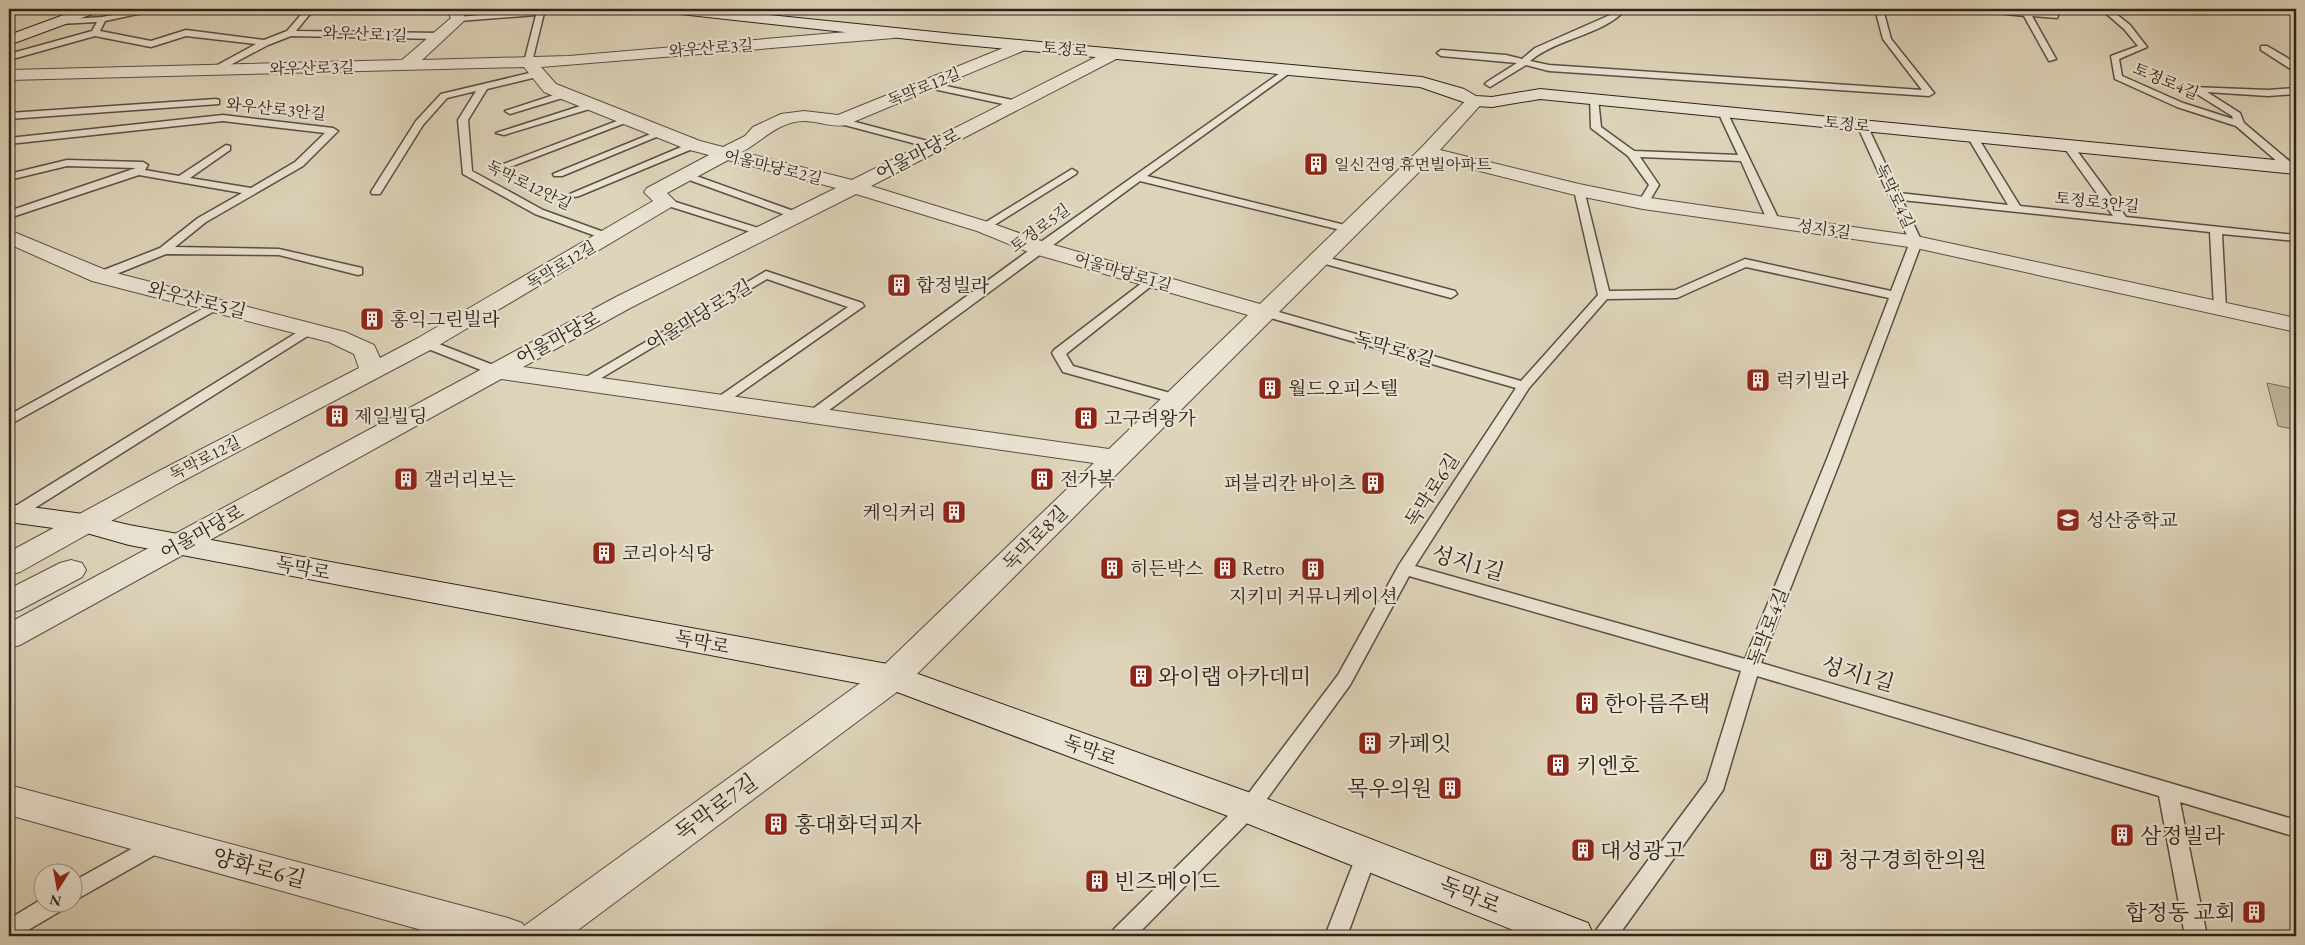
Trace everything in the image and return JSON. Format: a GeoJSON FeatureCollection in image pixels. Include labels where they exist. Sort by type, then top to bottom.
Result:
{"type":"FeatureCollection","features":[{"type":"Feature","properties":{"kind":"street","name":"토정로"},"geometry":{"type":"LineString","coordinates":[[672,9],[894,33],[1422,82],[1484,91],[1593,99],[2293,168]]}},
{"type":"Feature","properties":{"kind":"street"},"geometry":{"type":"LineString","coordinates":[[9,40],[59,22],[97,14]]}},
{"type":"Feature","properties":{"kind":"street","name":"와우산로1길"},"geometry":{"type":"LineString","coordinates":[[405,66],[440,36],[456,14]]}},
{"type":"Feature","properties":{"kind":"street","name":"와우산로3길"},"geometry":{"type":"LineString","coordinates":[[9,75],[405,66],[533,68],[569,61],[894,33]]}},
{"type":"Feature","properties":{"kind":"street","name":"독막로12길"},"geometry":{"type":"LineString","coordinates":[[840,121],[1024,45]]}},
{"type":"Feature","properties":{"kind":"street","name":"어울마당로"},"geometry":{"type":"LineString","coordinates":[[9,637],[624,302],[798,216],[1114,54]]}},
{"type":"Feature","properties":{"kind":"street"},"geometry":{"type":"LineString","coordinates":[[9,58],[94,72]]}},
{"type":"Feature","properties":{"kind":"street","name":"어울마당로2길"},"geometry":{"type":"LineString","coordinates":[[533,68],[550,88],[661,134],[725,155],[854,187]]}},
{"type":"Feature","properties":{"kind":"street","name":"독막로8길"},"geometry":{"type":"LineString","coordinates":[[893,677],[1428,152],[1484,91]]}},
{"type":"Feature","properties":{"kind":"street"},"geometry":{"type":"LineString","coordinates":[[666,202],[654,192],[751,140],[759,131],[787,118],[804,116],[840,121]]}},
{"type":"Feature","properties":{"kind":"street","name":"성지3길"},"geometry":{"type":"LineString","coordinates":[[1428,152],[1578,190],[1643,202],[1916,242],[2296,324]]}},
{"type":"Feature","properties":{"kind":"street","name":"어울마당로1길"},"geometry":{"type":"LineString","coordinates":[[854,187],[984,227],[1039,248],[1264,312]]}},
{"type":"Feature","properties":{"kind":"street","name":"독막로12길"},"geometry":{"type":"LineString","coordinates":[[83,523],[426,343],[666,202]]}},
{"type":"Feature","properties":{"kind":"street","name":"와우산로5길"},"geometry":{"type":"LineString","coordinates":[[9,236],[100,276],[337,337],[365,350],[372,372]]}},
{"type":"Feature","properties":{"kind":"street"},"geometry":{"type":"LineString","coordinates":[[496,371],[1116,458]]}},
{"type":"Feature","properties":{"kind":"street","name":"독막로"},"geometry":{"type":"LineString","coordinates":[[11,514],[83,523],[128,536],[893,677],[1248,808],[1574,936]]}},
{"type":"Feature","properties":{"kind":"street"},"geometry":{"type":"LineString","coordinates":[[9,565],[83,523]]}},
{"type":"Feature","properties":{"kind":"street"},"geometry":{"type":"LineString","coordinates":[[9,602],[71,570]]}},
{"type":"Feature","properties":{"kind":"street","name":"독막로7길"},"geometry":{"type":"LineString","coordinates":[[539,936],[893,677]]}},
{"type":"Feature","properties":{"kind":"street","name":"양화로6길"},"geometry":{"type":"LineString","coordinates":[[9,800],[508,936]]}},
{"type":"Feature","properties":{"kind":"lane"},"geometry":{"type":"LineString","coordinates":[[95,33],[97,14],[157,9]]}},
{"type":"Feature","properties":{"kind":"lane","name":"와우산로1길"},"geometry":{"type":"LineString","coordinates":[[290,33],[310,9]]}},
{"type":"Feature","properties":{"kind":"lane"},"geometry":{"type":"LineString","coordinates":[[1484,91],[1538,50],[1614,17],[1622,9]]}},
{"type":"Feature","properties":{"kind":"lane"},"geometry":{"type":"LineString","coordinates":[[1442,53],[1506,58],[1549,68],[1929,93],[1887,39],[1879,9]]}},
{"type":"Feature","properties":{"kind":"lane"},"geometry":{"type":"LineString","coordinates":[[1979,9],[2054,16],[2050,9]]}},
{"type":"Feature","properties":{"kind":"lane","name":"토정로4길"},"geometry":{"type":"LineString","coordinates":[[2104,9],[2126,27],[2142,47],[2114,58],[2118,77],[2180,105],[2239,124],[2293,168]]}},
{"type":"Feature","properties":{"kind":"lane"},"geometry":{"type":"LineString","coordinates":[[376,192],[419,124],[444,96],[484,86],[533,68],[539,10]]}},
{"type":"Feature","properties":{"kind":"lane","name":"와우산로1길"},"geometry":{"type":"LineString","coordinates":[[456,14],[539,10]]}},
{"type":"Feature","properties":{"kind":"lane"},"geometry":{"type":"LineString","coordinates":[[2027,14],[2052,59]]}},
{"type":"Feature","properties":{"kind":"lane","name":"와우산로1길"},"geometry":{"type":"LineString","coordinates":[[9,58],[95,33],[151,44],[186,33],[265,43],[290,33],[440,36]]}},
{"type":"Feature","properties":{"kind":"lane","name":"와우산로3길"},"geometry":{"type":"LineString","coordinates":[[215,70],[265,43]]}},
{"type":"Feature","properties":{"kind":"lane"},"geometry":{"type":"LineString","coordinates":[[2264,48],[2292,66],[2296,66]]}},
{"type":"Feature","properties":{"kind":"lane","name":"토정로5길"},"geometry":{"type":"LineString","coordinates":[[812,416],[1039,248],[1290,70]]}},
{"type":"Feature","properties":{"kind":"lane"},"geometry":{"type":"LineString","coordinates":[[927,85],[1017,104]]}},
{"type":"Feature","properties":{"kind":"lane","name":"독막로12안길"},"geometry":{"type":"LineString","coordinates":[[484,86],[463,120],[467,172],[540,212],[608,237]]}},
{"type":"Feature","properties":{"kind":"lane"},"geometry":{"type":"LineString","coordinates":[[2239,124],[2237,116],[2195,89],[2268,93],[2296,91]]}},
{"type":"Feature","properties":{"kind":"lane"},"geometry":{"type":"LineString","coordinates":[[510,110],[566,94]]}},
{"type":"Feature","properties":{"kind":"lane"},"geometry":{"type":"LineString","coordinates":[[1593,99],[1596,128],[1632,154],[1654,185],[1643,202]]}},
{"type":"Feature","properties":{"kind":"lane","name":"와우산로3안길"},"geometry":{"type":"LineString","coordinates":[[9,116],[216,102]]}},
{"type":"Feature","properties":{"kind":"lane"},"geometry":{"type":"LineString","coordinates":[[501,133],[593,105]]}},
{"type":"Feature","properties":{"kind":"lane"},"geometry":{"type":"LineString","coordinates":[[1723,112],[1774,222]]}},
{"type":"Feature","properties":{"kind":"lane","name":"와우산로3안길"},"geometry":{"type":"LineString","coordinates":[[9,141],[222,118],[333,131],[299,164],[202,220],[164,250],[100,276]]}},
{"type":"Feature","properties":{"kind":"lane"},"geometry":{"type":"LineString","coordinates":[[506,165],[628,120]]}},
{"type":"Feature","properties":{"kind":"lane"},"geometry":{"type":"LineString","coordinates":[[840,121],[935,146]]}},
{"type":"Feature","properties":{"kind":"lane","name":"독막로4길"},"geometry":{"type":"LineString","coordinates":[[1605,936],[1716,784],[1751,667],[1916,242],[1862,125]]}},
{"type":"Feature","properties":{"kind":"lane"},"geometry":{"type":"LineString","coordinates":[[558,174],[661,134]]}},
{"type":"Feature","properties":{"kind":"lane"},"geometry":{"type":"LineString","coordinates":[[1972,136],[2016,209]]}},
{"type":"Feature","properties":{"kind":"lane"},"geometry":{"type":"LineString","coordinates":[[575,194],[693,145]]}},
{"type":"Feature","properties":{"kind":"lane"},"geometry":{"type":"LineString","coordinates":[[2068,146],[2123,221]]}},
{"type":"Feature","properties":{"kind":"lane"},"geometry":{"type":"LineString","coordinates":[[180,180],[226,148]]}},
{"type":"Feature","properties":{"kind":"lane"},"geometry":{"type":"LineString","coordinates":[[1632,154],[1745,158]]}},
{"type":"Feature","properties":{"kind":"lane"},"geometry":{"type":"LineString","coordinates":[[9,177],[67,163],[143,165],[138,172]]}},
{"type":"Feature","properties":{"kind":"lane"},"geometry":{"type":"LineString","coordinates":[[9,215],[138,172],[252,191]]}},
{"type":"Feature","properties":{"kind":"lane"},"geometry":{"type":"LineString","coordinates":[[984,227],[1072,172]]}},
{"type":"Feature","properties":{"kind":"lane"},"geometry":{"type":"LineString","coordinates":[[685,175],[798,216]]}},
{"type":"Feature","properties":{"kind":"lane"},"geometry":{"type":"LineString","coordinates":[[1140,178],[1349,229]]}},
{"type":"Feature","properties":{"kind":"lane"},"geometry":{"type":"LineString","coordinates":[[1578,190],[1604,295],[1677,294],[1745,263],[1895,296]]}},
{"type":"Feature","properties":{"kind":"lane","name":"토정로3안길"},"geometry":{"type":"LineString","coordinates":[[1894,196],[2296,238]]}},
{"type":"Feature","properties":{"kind":"lane"},"geometry":{"type":"LineString","coordinates":[[666,202],[764,233]]}},
{"type":"Feature","properties":{"kind":"lane"},"geometry":{"type":"LineString","coordinates":[[2216,230],[2220,308]]}},
{"type":"Feature","properties":{"kind":"lane","name":"와우산로3안길"},"geometry":{"type":"LineString","coordinates":[[164,250],[279,252],[358,271]]}},
{"type":"Feature","properties":{"kind":"lane"},"geometry":{"type":"LineString","coordinates":[[1318,259],[1451,294]]}},
{"type":"Feature","properties":{"kind":"lane","name":"어울마당로3길"},"geometry":{"type":"LineString","coordinates":[[583,383],[766,275],[858,306],[718,402]]}},
{"type":"Feature","properties":{"kind":"lane"},"geometry":{"type":"LineString","coordinates":[[1151,280],[1059,354],[1068,369],[1176,399]]}},
{"type":"Feature","properties":{"kind":"lane","name":"독막로6길"},"geometry":{"type":"LineString","coordinates":[[1122,936],[1248,808],[1344,680],[1404,570],[1524,386],[1604,295]]}},
{"type":"Feature","properties":{"kind":"lane"},"geometry":{"type":"LineString","coordinates":[[9,421],[216,305]]}},
{"type":"Feature","properties":{"kind":"lane","name":"독막로8길"},"geometry":{"type":"LineString","coordinates":[[1264,312],[1524,386]]}},
{"type":"Feature","properties":{"kind":"lane","name":"독막로"},"geometry":{"type":"LineString","coordinates":[[11,514],[309,329]]}},
{"type":"Feature","properties":{"kind":"lane"},"geometry":{"type":"LineString","coordinates":[[426,343],[496,371]]}},
{"type":"Feature","properties":{"kind":"lane","name":"성지1길"},"geometry":{"type":"LineString","coordinates":[[1404,570],[1751,667],[2296,828]]}},
{"type":"Feature","properties":{"kind":"lane"},"geometry":{"type":"LineString","coordinates":[[2168,790],[2196,936]]}},
{"type":"Feature","properties":{"kind":"lane"},"geometry":{"type":"LineString","coordinates":[[82,887],[161,841]]}},
{"type":"Feature","properties":{"kind":"lane"},"geometry":{"type":"LineString","coordinates":[[1336,936],[1367,854]]}},
{"type":"Feature","properties":{"kind":"lane"},"geometry":{"type":"LineString","coordinates":[[9,930],[39,912]]}},
{"type":"Feature","properties":{"kind":"shaded area"},"geometry":{"type":"Polygon","coordinates":[[[2267,383],[2296,389],[2296,430],[2278,426],[2267,383]]]}},
{"type":"Feature","properties":{"kind":"place","name":"일신건영 휴먼빌아파트"},"geometry":{"type":"Point","coordinates":[1316,164]}},
{"type":"Feature","properties":{"kind":"place","name":"합정빌라"},"geometry":{"type":"Point","coordinates":[899,285]}},
{"type":"Feature","properties":{"kind":"place","name":"홍익그린빌라"},"geometry":{"type":"Point","coordinates":[372,319]}},
{"type":"Feature","properties":{"kind":"place","name":"럭키빌라"},"geometry":{"type":"Point","coordinates":[1758,380]}},
{"type":"Feature","properties":{"kind":"place","name":"월드오피스텔"},"geometry":{"type":"Point","coordinates":[1270,388]}},
{"type":"Feature","properties":{"kind":"place","name":"제일빌딩"},"geometry":{"type":"Point","coordinates":[337,416]}},
{"type":"Feature","properties":{"kind":"place","name":"고구려왕가"},"geometry":{"type":"Point","coordinates":[1086,418]}},
{"type":"Feature","properties":{"kind":"place","name":"갤러리보는"},"geometry":{"type":"Point","coordinates":[406,479]}},
{"type":"Feature","properties":{"kind":"place","name":"전가복"},"geometry":{"type":"Point","coordinates":[1042,479]}},
{"type":"Feature","properties":{"kind":"place","name":"퍼블리칸 바이츠"},"geometry":{"type":"Point","coordinates":[1373,483]}},
{"type":"Feature","properties":{"kind":"place","name":"케익커리"},"geometry":{"type":"Point","coordinates":[954,512]}},
{"type":"Feature","properties":{"kind":"place","name":"성산중학교"},"geometry":{"type":"Point","coordinates":[2068,520]}},
{"type":"Feature","properties":{"kind":"place","name":"코리아식당"},"geometry":{"type":"Point","coordinates":[604,553]}},
{"type":"Feature","properties":{"kind":"place","name":"히든박스"},"geometry":{"type":"Point","coordinates":[1112,568]}},
{"type":"Feature","properties":{"kind":"place","name":"Retro"},"geometry":{"type":"Point","coordinates":[1225,568]}},
{"type":"Feature","properties":{"kind":"place","name":"지키미 커뮤니케이션"},"geometry":{"type":"Point","coordinates":[1313,569]}},
{"type":"Feature","properties":{"kind":"place","name":"와이랩 아카데미"},"geometry":{"type":"Point","coordinates":[1141,676]}},
{"type":"Feature","properties":{"kind":"place","name":"한아름주택"},"geometry":{"type":"Point","coordinates":[1587,703]}},
{"type":"Feature","properties":{"kind":"place","name":"카페잇"},"geometry":{"type":"Point","coordinates":[1370,743]}},
{"type":"Feature","properties":{"kind":"place","name":"키엔호"},"geometry":{"type":"Point","coordinates":[1558,765]}},
{"type":"Feature","properties":{"kind":"place","name":"목우의원"},"geometry":{"type":"Point","coordinates":[1450,788]}},
{"type":"Feature","properties":{"kind":"place","name":"홍대화덕피자"},"geometry":{"type":"Point","coordinates":[776,824]}},
{"type":"Feature","properties":{"kind":"place","name":"삼정빌라"},"geometry":{"type":"Point","coordinates":[2122,835]}},
{"type":"Feature","properties":{"kind":"place","name":"대성광고"},"geometry":{"type":"Point","coordinates":[1583,850]}},
{"type":"Feature","properties":{"kind":"place","name":"청구경희한의원"},"geometry":{"type":"Point","coordinates":[1821,859]}},
{"type":"Feature","properties":{"kind":"place","name":"빈즈메이드"},"geometry":{"type":"Point","coordinates":[1097,881]}},
{"type":"Feature","properties":{"kind":"place","name":"합정동 교회"},"geometry":{"type":"Point","coordinates":[2254,912]}}]}
